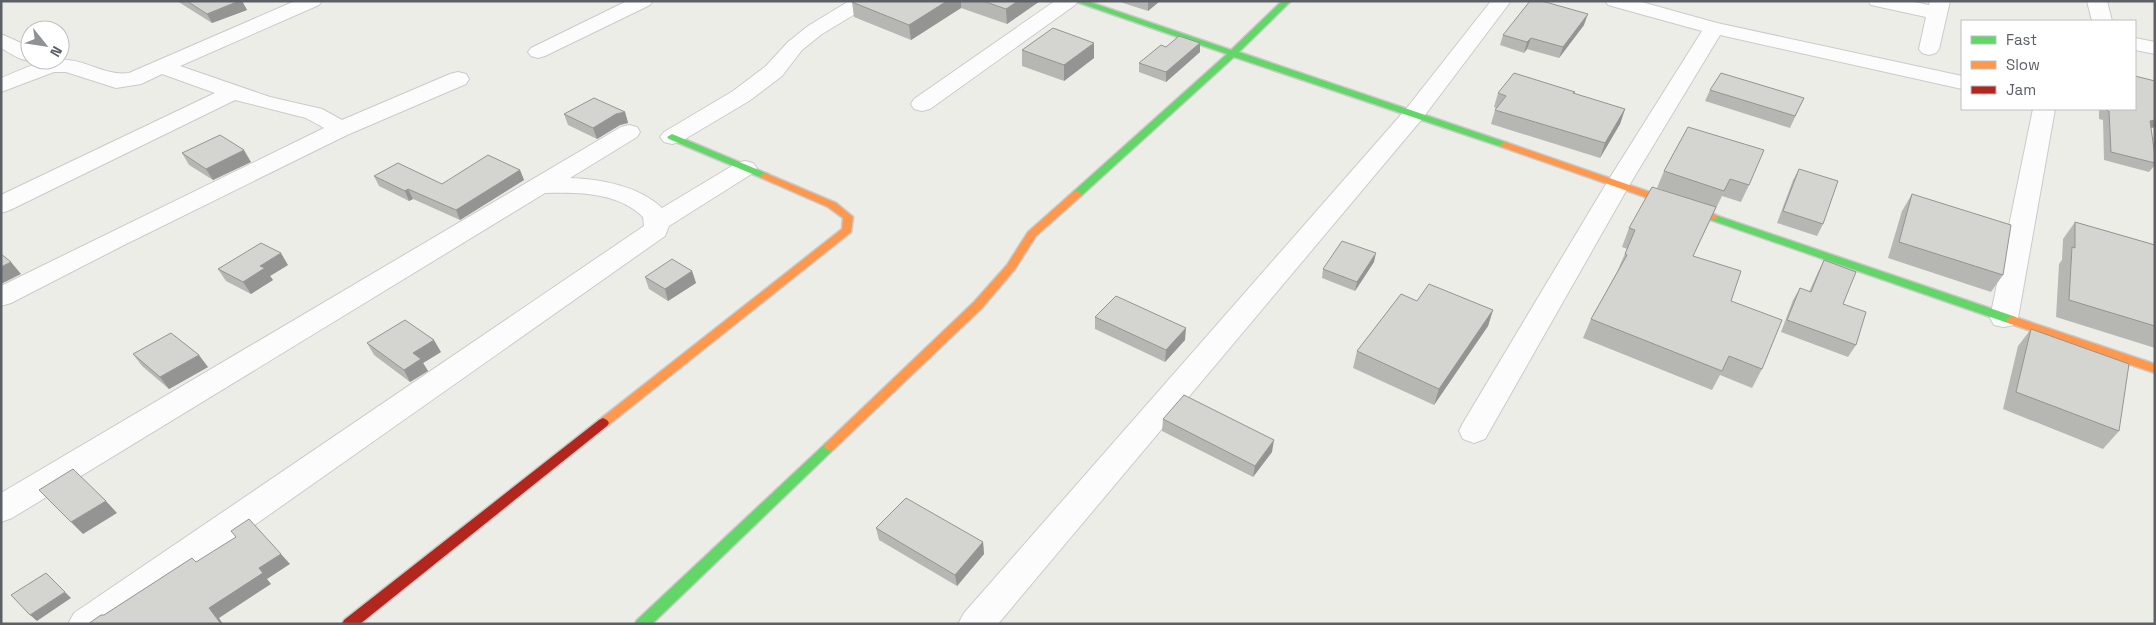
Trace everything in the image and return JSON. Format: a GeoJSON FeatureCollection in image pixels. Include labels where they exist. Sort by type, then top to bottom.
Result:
{"type":"FeatureCollection","features":[{"type":"Feature","properties":{"kind":"street"},"geometry":{"type":"LineString","coordinates":[[70,67],[116,81],[133,79],[312,1]]}},
{"type":"Feature","properties":{"kind":"street"},"geometry":{"type":"LineString","coordinates":[[538,52],[643,1]]}},
{"type":"Feature","properties":{"kind":"street"},"geometry":{"type":"LineString","coordinates":[[672,137],[741,96],[774,71],[795,46],[815,30],[862,1]]}},
{"type":"Feature","properties":{"kind":"street"},"geometry":{"type":"LineString","coordinates":[[922,104],[1068,1]]}},
{"type":"Feature","properties":{"kind":"street"},"geometry":{"type":"LineString","coordinates":[[1078,1],[1414,114],[2155,369]]}},
{"type":"Feature","properties":{"kind":"street"},"geometry":{"type":"LineString","coordinates":[[642,624],[978,305],[1011,267],[1032,234],[1232,54],[1287,1]]}},
{"type":"Feature","properties":{"kind":"street"},"geometry":{"type":"LineString","coordinates":[[976,624],[1414,114],[1501,1]]}},
{"type":"Feature","properties":{"kind":"street"},"geometry":{"type":"LineString","coordinates":[[1614,1],[1714,28],[1961,83]]}},
{"type":"Feature","properties":{"kind":"street"},"geometry":{"type":"LineString","coordinates":[[1878,1],[1939,7],[1929,49]]}},
{"type":"Feature","properties":{"kind":"street"},"geometry":{"type":"LineString","coordinates":[[2097,1],[2102,20]]}},
{"type":"Feature","properties":{"kind":"street"},"geometry":{"type":"LineString","coordinates":[[1474,431],[1618,184],[1714,28]]}},
{"type":"Feature","properties":{"kind":"street"},"geometry":{"type":"LineString","coordinates":[[1,40],[20,50]]}},
{"type":"Feature","properties":{"kind":"street"},"geometry":{"type":"LineString","coordinates":[[2136,44],[2155,48]]}},
{"type":"Feature","properties":{"kind":"street"},"geometry":{"type":"LineString","coordinates":[[161,67],[265,102],[317,114],[332,121],[339,130]]}},
{"type":"Feature","properties":{"kind":"street"},"geometry":{"type":"LineString","coordinates":[[1,86],[32,70]]}},
{"type":"Feature","properties":{"kind":"street"},"geometry":{"type":"LineString","coordinates":[[1,297],[115,239],[339,130],[458,79]]}},
{"type":"Feature","properties":{"kind":"street"},"geometry":{"type":"LineString","coordinates":[[1,205],[234,92]]}},
{"type":"Feature","properties":{"kind":"street"},"geometry":{"type":"LineString","coordinates":[[2004,318],[2044,110]]}},
{"type":"Feature","properties":{"kind":"street"},"geometry":{"type":"LineString","coordinates":[[1,509],[629,132]]}},
{"type":"Feature","properties":{"kind":"street"},"geometry":{"type":"LineString","coordinates":[[349,624],[847,230],[848,217],[832,205],[672,137]]}},
{"type":"Feature","properties":{"kind":"street"},"geometry":{"type":"LineString","coordinates":[[658,222],[745,168]]}},
{"type":"Feature","properties":{"kind":"street"},"geometry":{"type":"LineString","coordinates":[[86,624],[656,230],[657,216],[648,208],[632,199],[601,188],[571,185],[538,186]]}},
{"type":"Feature","properties":{"kind":"building"},"geometry":{"type":"Polygon","coordinates":[[[187,1],[239,1],[207,14],[187,1]]]}},
{"type":"Feature","properties":{"kind":"building"},"geometry":{"type":"Polygon","coordinates":[[[853,1],[947,1],[909,25],[853,1]]]}},
{"type":"Feature","properties":{"kind":"building"},"geometry":{"type":"Polygon","coordinates":[[[983,1],[1018,1],[1006,9],[983,1]]]}},
{"type":"Feature","properties":{"kind":"building"},"geometry":{"type":"Polygon","coordinates":[[[1530,1],[1542,1],[1588,14],[1563,47],[1531,38],[1527,42],[1503,35],[1530,1]]]}},
{"type":"Feature","properties":{"kind":"building"},"geometry":{"type":"Polygon","coordinates":[[[1053,28],[1094,43],[1064,65],[1022,50],[1053,28]]]}},
{"type":"Feature","properties":{"kind":"building"},"geometry":{"type":"Polygon","coordinates":[[[1179,36],[1200,43],[1166,72],[1139,63],[1161,45],[1166,47],[1179,36]]]}},
{"type":"Feature","properties":{"kind":"building"},"geometry":{"type":"Polygon","coordinates":[[[1514,73],[1625,109],[1605,143],[1495,110],[1506,96],[1498,93],[1514,73]]]}},
{"type":"Feature","properties":{"kind":"building"},"geometry":{"type":"Polygon","coordinates":[[[1721,73],[1804,98],[1795,116],[1710,90],[1721,73]]]}},
{"type":"Feature","properties":{"kind":"building"},"geometry":{"type":"Polygon","coordinates":[[[2136,76],[2155,81],[2155,120],[2150,121],[2155,163],[2111,152],[2109,111],[2105,110],[2136,110],[2136,76]]]}},
{"type":"Feature","properties":{"kind":"building"},"geometry":{"type":"Polygon","coordinates":[[[594,98],[625,112],[616,114],[593,128],[564,114],[594,98]]]}},
{"type":"Feature","properties":{"kind":"building"},"geometry":{"type":"Polygon","coordinates":[[[1688,127],[1764,150],[1749,185],[1730,179],[1724,191],[1664,171],[1688,127]]]}},
{"type":"Feature","properties":{"kind":"building"},"geometry":{"type":"Polygon","coordinates":[[[220,135],[244,150],[206,169],[182,153],[220,135]]]}},
{"type":"Feature","properties":{"kind":"building"},"geometry":{"type":"Polygon","coordinates":[[[488,155],[520,170],[456,210],[408,189],[405,191],[374,176],[398,163],[442,184],[488,155]]]}},
{"type":"Feature","properties":{"kind":"building"},"geometry":{"type":"Polygon","coordinates":[[[1799,169],[1838,181],[1823,224],[1783,211],[1799,169]]]}},
{"type":"Feature","properties":{"kind":"building"},"geometry":{"type":"Polygon","coordinates":[[[1652,187],[1716,207],[1693,256],[1741,271],[1731,301],[1782,320],[1762,369],[1729,356],[1722,371],[1591,319],[1627,255],[1625,254],[1635,230],[1629,228],[1652,187]]]}},
{"type":"Feature","properties":{"kind":"building"},"geometry":{"type":"Polygon","coordinates":[[[1912,194],[2011,225],[2003,275],[1899,242],[1912,194]]]}},
{"type":"Feature","properties":{"kind":"building"},"geometry":{"type":"Polygon","coordinates":[[[2075,222],[2155,245],[2155,326],[2069,300],[2072,247],[2075,248],[2075,222]]]}},
{"type":"Feature","properties":{"kind":"building"},"geometry":{"type":"Polygon","coordinates":[[[1342,241],[1376,253],[1357,282],[1323,269],[1342,241]]]}},
{"type":"Feature","properties":{"kind":"building"},"geometry":{"type":"Polygon","coordinates":[[[261,243],[281,253],[260,266],[265,268],[243,282],[218,269],[261,243]]]}},
{"type":"Feature","properties":{"kind":"building"},"geometry":{"type":"Polygon","coordinates":[[[1,254],[11,262],[1,267],[1,254]]]}},
{"type":"Feature","properties":{"kind":"building"},"geometry":{"type":"Polygon","coordinates":[[[672,259],[692,271],[665,289],[645,277],[672,259]]]}},
{"type":"Feature","properties":{"kind":"building"},"geometry":{"type":"Polygon","coordinates":[[[1824,260],[1856,272],[1843,304],[1866,312],[1856,345],[1787,320],[1800,288],[1811,292],[1824,260]]]}},
{"type":"Feature","properties":{"kind":"building"},"geometry":{"type":"Polygon","coordinates":[[[1429,284],[1493,310],[1439,389],[1357,351],[1401,294],[1417,301],[1429,284]]]}},
{"type":"Feature","properties":{"kind":"building"},"geometry":{"type":"Polygon","coordinates":[[[1116,296],[1186,328],[1166,350],[1095,317],[1116,296]]]}},
{"type":"Feature","properties":{"kind":"building"},"geometry":{"type":"Polygon","coordinates":[[[405,320],[434,340],[413,353],[421,359],[404,370],[367,343],[405,320]]]}},
{"type":"Feature","properties":{"kind":"building"},"geometry":{"type":"Polygon","coordinates":[[[2031,329],[2129,364],[2119,431],[2016,392],[2031,329]]]}},
{"type":"Feature","properties":{"kind":"building"},"geometry":{"type":"Polygon","coordinates":[[[171,333],[199,355],[160,377],[133,354],[171,333]]]}},
{"type":"Feature","properties":{"kind":"building"},"geometry":{"type":"Polygon","coordinates":[[[1184,395],[1274,440],[1255,466],[1163,419],[1184,395]]]}},
{"type":"Feature","properties":{"kind":"building"},"geometry":{"type":"Polygon","coordinates":[[[73,469],[106,501],[71,522],[39,490],[73,469]]]}},
{"type":"Feature","properties":{"kind":"building"},"geometry":{"type":"Polygon","coordinates":[[[906,498],[983,542],[955,575],[876,528],[906,498]]]}},
{"type":"Feature","properties":{"kind":"building"},"geometry":{"type":"Polygon","coordinates":[[[249,519],[281,554],[259,568],[263,573],[209,608],[221,624],[88,624],[192,558],[196,562],[236,537],[231,531],[249,519]]]}},
{"type":"Feature","properties":{"kind":"building"},"geometry":{"type":"Polygon","coordinates":[[[46,573],[65,592],[30,615],[11,595],[46,573]]]}},
{"type":"Feature","properties":{"kind":"traffic: fast"},"geometry":{"type":"LineString","coordinates":[[1078,1],[1505,145]]}},
{"type":"Feature","properties":{"kind":"traffic: fast"},"geometry":{"type":"LineString","coordinates":[[1077,194],[1232,54],[1287,1]]}},
{"type":"Feature","properties":{"kind":"traffic: fast"},"geometry":{"type":"LineString","coordinates":[[672,137],[765,176]]}},
{"type":"Feature","properties":{"kind":"traffic: fast"},"geometry":{"type":"LineString","coordinates":[[1712,217],[2012,320]]}},
{"type":"Feature","properties":{"kind":"traffic: fast"},"geometry":{"type":"LineString","coordinates":[[642,624],[830,446]]}},
{"type":"Feature","properties":{"kind":"traffic: slow"},"geometry":{"type":"LineString","coordinates":[[1505,145],[1712,217]]}},
{"type":"Feature","properties":{"kind":"traffic: slow"},"geometry":{"type":"LineString","coordinates":[[603,423],[847,230],[848,217],[832,205],[765,176]]}},
{"type":"Feature","properties":{"kind":"traffic: slow"},"geometry":{"type":"LineString","coordinates":[[830,446],[978,305],[1011,267],[1032,234],[1077,194]]}},
{"type":"Feature","properties":{"kind":"traffic: slow"},"geometry":{"type":"LineString","coordinates":[[2012,320],[2155,369]]}},
{"type":"Feature","properties":{"kind":"traffic: jam"},"geometry":{"type":"LineString","coordinates":[[349,624],[603,423]]}}]}
